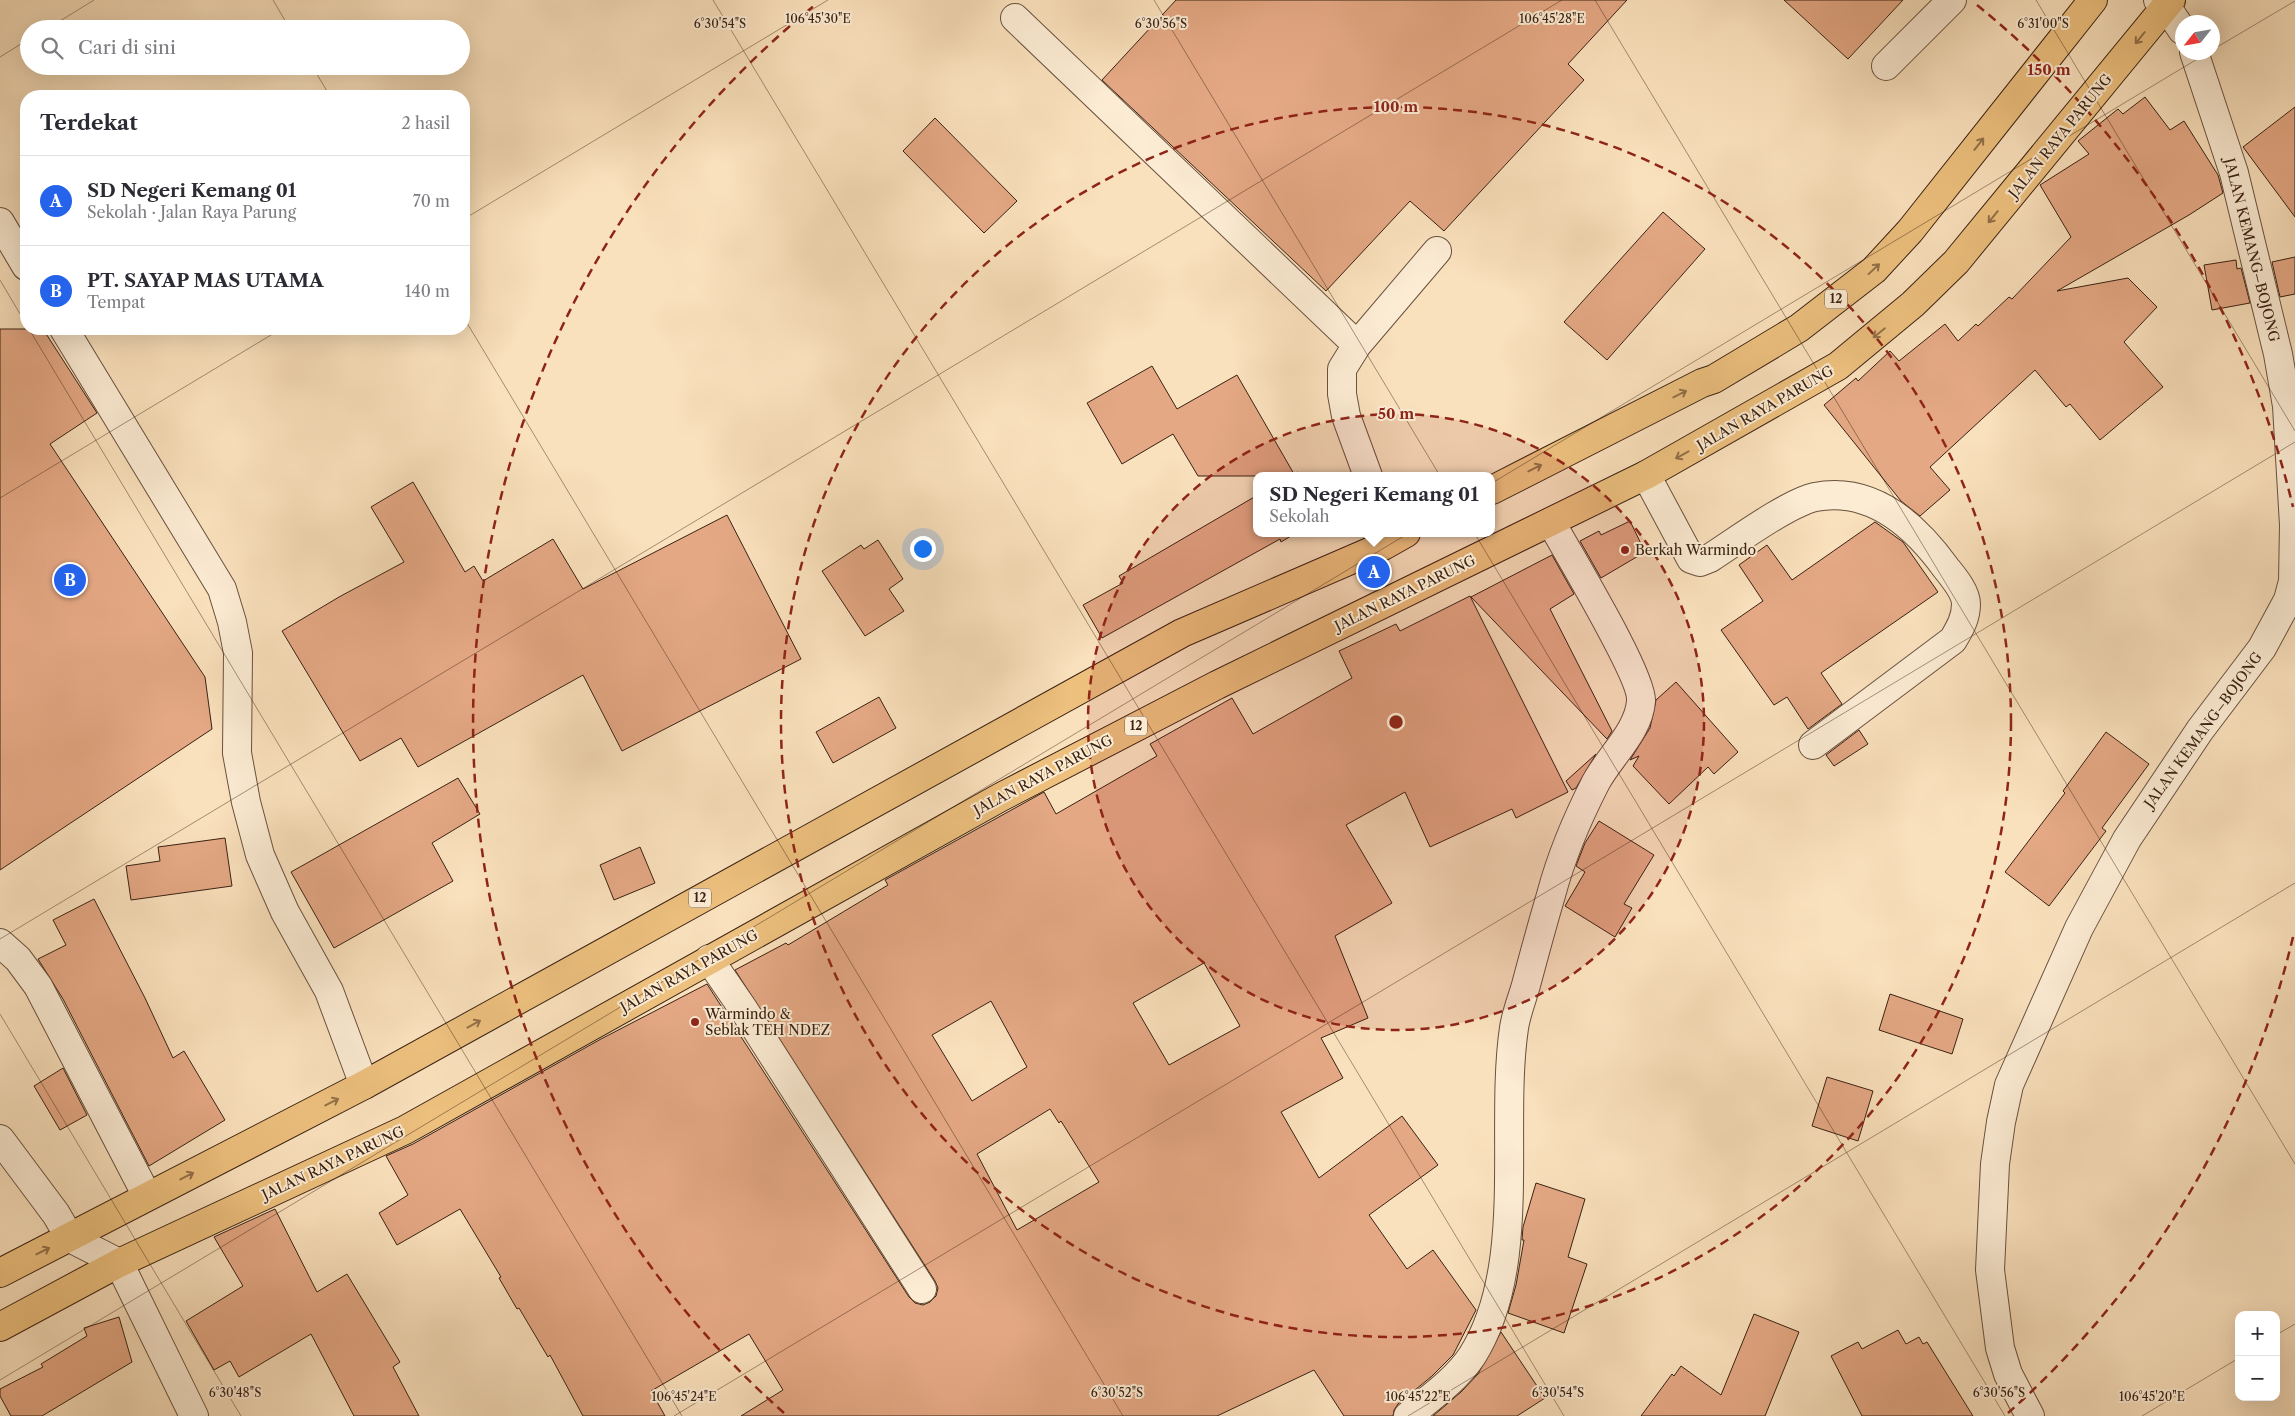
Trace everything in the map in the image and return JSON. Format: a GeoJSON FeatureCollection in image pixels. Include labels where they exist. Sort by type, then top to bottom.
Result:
{"type":"FeatureCollection","features":[{"type":"Feature","properties":{"kind":"highway","name":"12"},"geometry":{"type":"LineString","coordinates":[[1495,488],[1693,387],[1714,379],[1799,328],[1874,270],[1910,231],[2093,0]]}},
{"type":"Feature","properties":{"kind":"highway","name":"JALAN RAYA PARUNG"},"geometry":{"type":"LineString","coordinates":[[0,1327],[119,1262],[405,1130],[1001,797],[1217,684],[1646,475],[1838,366],[1913,304],[1956,262],[2165,2]]}},
{"type":"Feature","properties":{"kind":"highway","name":"12"},"geometry":{"type":"LineString","coordinates":[[0,1273],[364,1085],[1182,633],[1390,537]]}},
{"type":"Feature","properties":{"kind":"street"},"geometry":{"type":"LineString","coordinates":[[1886,66],[1952,0]]}},
{"type":"Feature","properties":{"kind":"street"},"geometry":{"type":"LineString","coordinates":[[2165,2],[2175,18]]}},
{"type":"Feature","properties":{"kind":"street"},"geometry":{"type":"LineString","coordinates":[[1015,18],[1357,345]]}},
{"type":"Feature","properties":{"kind":"street","name":"JALAN KEMANG–BOJONG"},"geometry":{"type":"LineString","coordinates":[[2030,1416],[2008,1374],[2000,1348],[1990,1270],[1995,1164],[2001,1122],[2009,1086],[2079,928],[2127,839],[2200,730],[2262,648],[2278,622],[2288,600],[2293,581],[2294,524],[2287,406],[2278,354],[2234,173],[2197,60]]}},
{"type":"Feature","properties":{"kind":"street"},"geometry":{"type":"LineString","coordinates":[[0,222],[20,256]]}},
{"type":"Feature","properties":{"kind":"street"},"geometry":{"type":"LineString","coordinates":[[1367,472],[1346,416],[1342,394],[1342,369],[1357,345],[1437,252]]}},
{"type":"Feature","properties":{"kind":"street"},"geometry":{"type":"LineString","coordinates":[[68,335],[222,590],[232,622],[238,653],[237,753],[246,802],[260,855],[285,912],[329,991],[364,1085]]}},
{"type":"Feature","properties":{"kind":"street"},"geometry":{"type":"LineString","coordinates":[[1646,475],[1691,559],[1700,562],[1710,558],[1784,511],[1813,498],[1843,495],[1868,500],[1902,520],[1925,541],[1959,586],[1966,603],[1963,624],[1953,640],[1813,745]]}},
{"type":"Feature","properties":{"kind":"street"},"geometry":{"type":"LineString","coordinates":[[1408,1416],[1454,1378],[1471,1357],[1485,1332],[1499,1281],[1509,1215],[1510,1080],[1514,1026],[1554,883],[1580,813],[1598,779],[1633,725],[1642,699],[1633,670],[1551,522]]}},
{"type":"Feature","properties":{"kind":"street"},"geometry":{"type":"LineString","coordinates":[[0,943],[18,959],[38,986],[147,1196]]}},
{"type":"Feature","properties":{"kind":"street"},"geometry":{"type":"LineString","coordinates":[[709,960],[744,1010],[922,1289]]}},
{"type":"Feature","properties":{"kind":"street"},"geometry":{"type":"LineString","coordinates":[[0,1139],[56,1214],[70,1238],[119,1262],[194,1416]]}},
{"type":"Feature","properties":{"kind":"building"},"geometry":{"type":"Polygon","coordinates":[[[1176,0],[1627,0],[1568,64],[1584,80],[1444,231],[1410,201],[1326,291],[1102,80],[1176,0]]]}},
{"type":"Feature","properties":{"kind":"building"},"geometry":{"type":"Polygon","coordinates":[[[1784,0],[1903,0],[1848,59],[1784,0]]]}},
{"type":"Feature","properties":{"kind":"building"},"geometry":{"type":"Polygon","coordinates":[[[2145,97],[2170,130],[2184,121],[2218,175],[2223,193],[2189,215],[2057,291],[2128,278],[2157,307],[2124,342],[2163,387],[2100,440],[2070,404],[2066,407],[2035,370],[1930,467],[1950,490],[1920,516],[1901,501],[1824,405],[1856,378],[1858,381],[1890,351],[1899,361],[1945,324],[1958,341],[1976,324],[1978,326],[2009,297],[2012,299],[2071,237],[2040,185],[2089,154],[2078,141],[2118,109],[2123,114],[2145,97]]]}},
{"type":"Feature","properties":{"kind":"building"},"geometry":{"type":"Polygon","coordinates":[[[2295,107],[2295,217],[2243,147],[2295,107]]]}},
{"type":"Feature","properties":{"kind":"building"},"geometry":{"type":"Polygon","coordinates":[[[935,118],[1017,201],[984,233],[903,151],[935,118]]]}},
{"type":"Feature","properties":{"kind":"building"},"geometry":{"type":"Polygon","coordinates":[[[1663,212],[1705,249],[1607,360],[1564,322],[1663,212]]]}},
{"type":"Feature","properties":{"kind":"building"},"geometry":{"type":"Polygon","coordinates":[[[2295,257],[2295,294],[2280,297],[2272,262],[2295,257]]]}},
{"type":"Feature","properties":{"kind":"building"},"geometry":{"type":"Polygon","coordinates":[[[2236,260],[2237,269],[2241,268],[2250,303],[2212,310],[2204,265],[2236,260]]]}},
{"type":"Feature","properties":{"kind":"building"},"geometry":{"type":"Polygon","coordinates":[[[0,329],[20,329],[20,335],[47,335],[97,413],[50,444],[205,677],[212,729],[0,870],[0,329]]]}},
{"type":"Feature","properties":{"kind":"building"},"geometry":{"type":"Polygon","coordinates":[[[1152,366],[1177,409],[1237,375],[1293,472],[1253,472],[1253,476],[1198,476],[1173,434],[1122,464],[1087,403],[1152,366]]]}},
{"type":"Feature","properties":{"kind":"building"},"geometry":{"type":"Polygon","coordinates":[[[413,482],[465,572],[474,566],[483,581],[553,539],[583,589],[727,515],[801,659],[622,751],[583,675],[418,767],[401,738],[360,761],[282,631],[339,597],[404,562],[371,507],[413,482]]]}},
{"type":"Feature","properties":{"kind":"building"},"geometry":{"type":"Polygon","coordinates":[[[1253,498],[1253,537],[1289,537],[1281,542],[1280,539],[1102,638],[1083,605],[1123,583],[1119,576],[1253,498]]]}},
{"type":"Feature","properties":{"kind":"building"},"geometry":{"type":"Polygon","coordinates":[[[1630,521],[1645,552],[1601,578],[1580,541],[1599,531],[1601,535],[1630,521]]]}},
{"type":"Feature","properties":{"kind":"building"},"geometry":{"type":"Polygon","coordinates":[[[1875,522],[1903,542],[1938,592],[1821,673],[1842,704],[1808,729],[1787,697],[1774,705],[1721,630],[1763,601],[1739,565],[1767,545],[1792,580],[1875,522]]]}},
{"type":"Feature","properties":{"kind":"building"},"geometry":{"type":"Polygon","coordinates":[[[878,540],[903,579],[889,589],[904,611],[865,636],[822,571],[861,545],[864,549],[878,540]]]}},
{"type":"Feature","properties":{"kind":"building"},"geometry":{"type":"Polygon","coordinates":[[[1552,555],[1574,594],[1550,609],[1612,731],[1607,739],[1471,597],[1552,555]]]}},
{"type":"Feature","properties":{"kind":"building"},"geometry":{"type":"Polygon","coordinates":[[[1470,596],[1568,792],[1516,818],[1512,809],[1430,847],[1405,792],[1346,825],[1392,903],[1335,936],[1368,1018],[1321,1038],[1343,1078],[1281,1112],[1319,1178],[1402,1116],[1438,1165],[1369,1215],[1407,1269],[1433,1250],[1476,1310],[1453,1355],[1432,1376],[1398,1404],[1393,1416],[1344,1416],[1314,1370],[1217,1416],[741,1416],[783,1390],[749,1334],[651,1391],[665,1416],[583,1416],[550,1355],[548,1357],[519,1308],[517,1309],[499,1278],[501,1277],[460,1209],[397,1245],[379,1213],[408,1195],[386,1156],[413,1144],[601,1039],[707,984],[909,1297],[915,1303],[923,1305],[930,1302],[936,1296],[938,1288],[935,1281],[735,970],[786,943],[788,945],[888,885],[885,880],[1044,792],[1056,814],[1157,756],[1150,744],[1232,698],[1253,734],[1352,678],[1339,651],[1396,624],[1400,631],[1470,596]],[[1204,963],[1133,1003],[1169,1065],[1240,1026],[1204,963]],[[991,1001],[932,1035],[972,1101],[1027,1067],[991,1001]],[[1050,1109],[977,1154],[1017,1230],[1099,1182],[1061,1121],[1059,1123],[1050,1109]]]}},
{"type":"Feature","properties":{"kind":"building"},"geometry":{"type":"Polygon","coordinates":[[[1676,682],[1738,752],[1714,774],[1708,767],[1669,804],[1633,766],[1639,756],[1630,760],[1650,728],[1656,700],[1676,682]]]}},
{"type":"Feature","properties":{"kind":"building"},"geometry":{"type":"Polygon","coordinates":[[[879,697],[896,728],[833,763],[816,732],[879,697]]]}},
{"type":"Feature","properties":{"kind":"building"},"geometry":{"type":"Polygon","coordinates":[[[1859,730],[1868,744],[1834,766],[1826,755],[1859,730]]]}},
{"type":"Feature","properties":{"kind":"building"},"geometry":{"type":"Polygon","coordinates":[[[2106,732],[2149,764],[2102,828],[2106,831],[2049,906],[2005,872],[2065,793],[2063,791],[2106,732]]]}},
{"type":"Feature","properties":{"kind":"building"},"geometry":{"type":"Polygon","coordinates":[[[1596,754],[1576,788],[1572,790],[1566,781],[1596,754]]]}},
{"type":"Feature","properties":{"kind":"building"},"geometry":{"type":"Polygon","coordinates":[[[458,778],[480,814],[432,843],[453,881],[334,948],[291,872],[458,778]]]}},
{"type":"Feature","properties":{"kind":"building"},"geometry":{"type":"Polygon","coordinates":[[[1599,821],[1654,855],[1624,904],[1632,908],[1615,937],[1565,906],[1585,872],[1576,866],[1585,843],[1599,821]]]}},
{"type":"Feature","properties":{"kind":"building"},"geometry":{"type":"Polygon","coordinates":[[[225,838],[232,886],[131,900],[126,866],[160,861],[158,847],[225,838]]]}},
{"type":"Feature","properties":{"kind":"building"},"geometry":{"type":"Polygon","coordinates":[[[640,847],[655,883],[614,900],[600,865],[640,847]]]}},
{"type":"Feature","properties":{"kind":"building"},"geometry":{"type":"Polygon","coordinates":[[[94,899],[145,998],[173,1058],[184,1051],[225,1120],[149,1166],[63,999],[38,959],[66,945],[53,920],[94,899]]]}},
{"type":"Feature","properties":{"kind":"building"},"geometry":{"type":"Polygon","coordinates":[[[1890,994],[1963,1019],[1952,1054],[1879,1030],[1890,994]]]}},
{"type":"Feature","properties":{"kind":"building"},"geometry":{"type":"Polygon","coordinates":[[[63,1068],[87,1115],[60,1130],[34,1086],[63,1068]]]}},
{"type":"Feature","properties":{"kind":"building"},"geometry":{"type":"Polygon","coordinates":[[[1827,1077],[1873,1091],[1858,1141],[1812,1126],[1827,1077]]]}},
{"type":"Feature","properties":{"kind":"building"},"geometry":{"type":"Polygon","coordinates":[[[1536,1183],[1585,1199],[1568,1257],[1587,1264],[1564,1333],[1508,1313],[1516,1285],[1524,1240],[1522,1240],[1523,1227],[1536,1183]]]}},
{"type":"Feature","properties":{"kind":"building"},"geometry":{"type":"Polygon","coordinates":[[[275,1209],[317,1292],[347,1274],[400,1362],[393,1367],[419,1416],[354,1416],[311,1334],[239,1377],[230,1361],[214,1370],[186,1321],[243,1286],[214,1237],[275,1209]]]}},
{"type":"Feature","properties":{"kind":"building"},"geometry":{"type":"Polygon","coordinates":[[[1754,1314],[1799,1332],[1765,1416],[1641,1416],[1672,1374],[1674,1376],[1681,1366],[1721,1395],[1754,1314]]]}},
{"type":"Feature","properties":{"kind":"building"},"geometry":{"type":"Polygon","coordinates":[[[119,1317],[132,1362],[42,1416],[11,1416],[0,1396],[0,1389],[43,1367],[41,1364],[87,1336],[84,1328],[119,1317]]]}},
{"type":"Feature","properties":{"kind":"building"},"geometry":{"type":"Polygon","coordinates":[[[1898,1330],[1906,1344],[1919,1337],[1923,1344],[1927,1342],[1973,1416],[1862,1416],[1831,1356],[1858,1342],[1862,1349],[1898,1330]]]}},
{"type":"Feature","properties":{"kind":"building"},"geometry":{"type":"Polygon","coordinates":[[[1501,1332],[1545,1398],[1517,1416],[1433,1416],[1461,1392],[1478,1374],[1501,1332]]]}},
{"type":"Feature","properties":{"kind":"place","name":"Berkah Warmindo"},"geometry":{"type":"Point","coordinates":[1625,550]}},
{"type":"Feature","properties":{"kind":"place","name":"SD Negeri Kemang 01"},"geometry":{"type":"Point","coordinates":[1374,572]}},
{"type":"Feature","properties":{"kind":"place","name":"PT. SAYAP MAS UTAMA"},"geometry":{"type":"Point","coordinates":[70,580]}},
{"type":"Feature","properties":{"kind":"place","name":"Warmindo & Seblak TEH NDEZ"},"geometry":{"type":"Point","coordinates":[695,1022]}}]}
